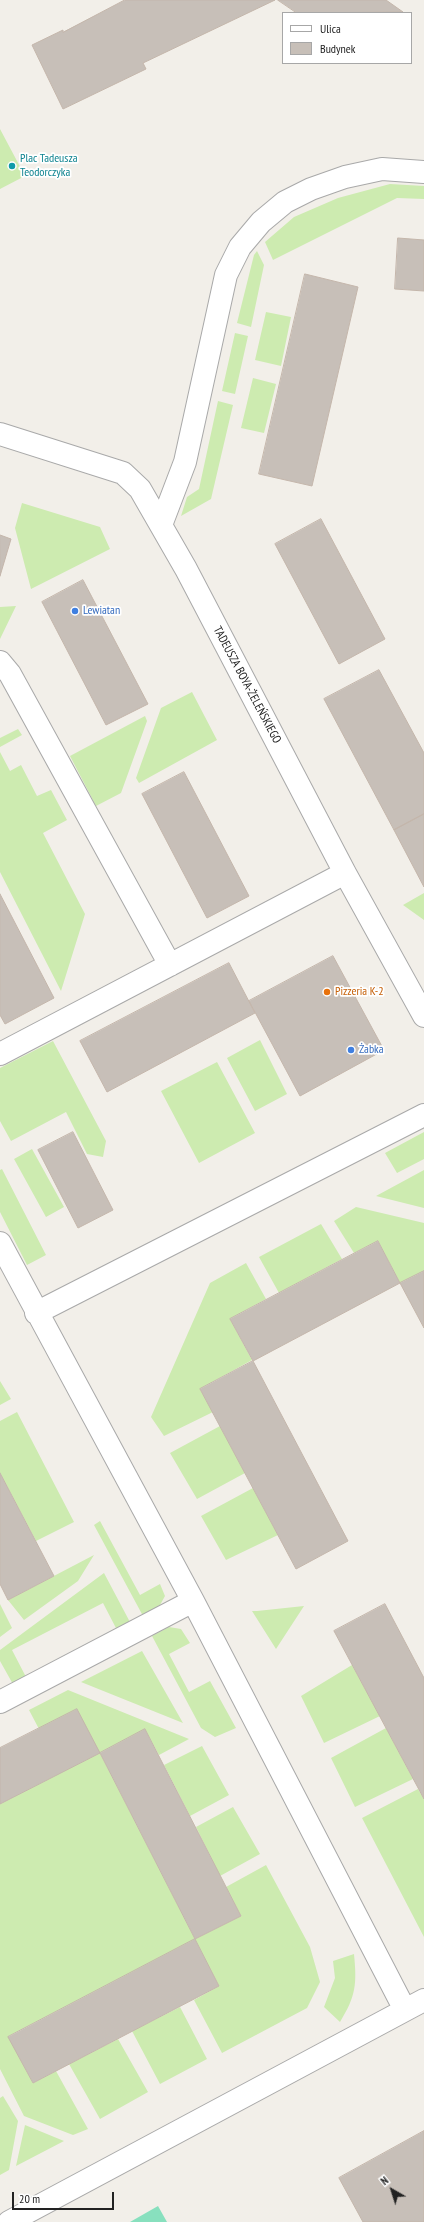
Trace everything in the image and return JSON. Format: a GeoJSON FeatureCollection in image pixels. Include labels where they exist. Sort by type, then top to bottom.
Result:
{"type":"FeatureCollection","features":[{"type":"Feature","properties":{"kind":"street"},"geometry":{"type":"LineString","coordinates":[[161,525],[185,462],[226,275],[240,247],[261,222],[285,202],[311,189],[345,177],[382,169],[424,172]]}},
{"type":"Feature","properties":{"kind":"street","name":"TADEUSZA BOYA-ŻELEŃSKIEGO"},"geometry":{"type":"LineString","coordinates":[[0,434],[123,473],[140,489],[186,569],[345,873],[424,1016]]}},
{"type":"Feature","properties":{"kind":"street"},"geometry":{"type":"LineString","coordinates":[[0,662],[10,674],[170,964]]}},
{"type":"Feature","properties":{"kind":"street"},"geometry":{"type":"LineString","coordinates":[[0,1054],[345,873]]}},
{"type":"Feature","properties":{"kind":"street"},"geometry":{"type":"LineString","coordinates":[[36,1313],[424,1115]]}},
{"type":"Feature","properties":{"kind":"street"},"geometry":{"type":"LineString","coordinates":[[0,1243],[36,1313],[192,1601],[405,2010]]}},
{"type":"Feature","properties":{"kind":"street"},"geometry":{"type":"LineString","coordinates":[[0,1702],[192,1601]]}},
{"type":"Feature","properties":{"kind":"street"},"geometry":{"type":"LineString","coordinates":[[8,2222],[424,2000]]}},
{"type":"Feature","properties":{"kind":"green space"},"geometry":{"type":"Polygon","coordinates":[[[0,129],[25,176],[0,189],[0,129]]]}},
{"type":"Feature","properties":{"kind":"green space"},"geometry":{"type":"Polygon","coordinates":[[[390,184],[424,186],[424,199],[397,198],[273,260],[265,242],[294,217],[338,198],[390,184]]]}},
{"type":"Feature","properties":{"kind":"green space"},"geometry":{"type":"Polygon","coordinates":[[[257,251],[264,265],[251,327],[237,323],[254,255],[257,251]]]}},
{"type":"Feature","properties":{"kind":"green space"},"geometry":{"type":"Polygon","coordinates":[[[266,312],[291,317],[281,366],[255,360],[266,312]]]}},
{"type":"Feature","properties":{"kind":"green space"},"geometry":{"type":"Polygon","coordinates":[[[235,333],[248,336],[235,394],[222,391],[235,333]]]}},
{"type":"Feature","properties":{"kind":"green space"},"geometry":{"type":"Polygon","coordinates":[[[253,378],[276,384],[264,433],[241,428],[253,378]]]}},
{"type":"Feature","properties":{"kind":"green space"},"geometry":{"type":"Polygon","coordinates":[[[218,401],[233,405],[211,499],[181,516],[187,497],[199,489],[218,401]]]}},
{"type":"Feature","properties":{"kind":"green space"},"geometry":{"type":"Polygon","coordinates":[[[22,503],[100,527],[110,549],[31,589],[15,528],[22,503]]]}},
{"type":"Feature","properties":{"kind":"green space"},"geometry":{"type":"Polygon","coordinates":[[[16,606],[0,639],[0,607],[16,606]]]}},
{"type":"Feature","properties":{"kind":"green space"},"geometry":{"type":"Polygon","coordinates":[[[192,692],[217,740],[139,783],[136,778],[161,708],[192,692]]]}},
{"type":"Feature","properties":{"kind":"green space"},"geometry":{"type":"Polygon","coordinates":[[[145,716],[147,721],[121,793],[96,806],[70,756],[145,716]]]}},
{"type":"Feature","properties":{"kind":"green space"},"geometry":{"type":"Polygon","coordinates":[[[18,729],[22,735],[0,747],[0,738],[18,729]]]}},
{"type":"Feature","properties":{"kind":"green space"},"geometry":{"type":"Polygon","coordinates":[[[0,752],[10,771],[21,765],[37,796],[51,790],[67,820],[43,833],[85,914],[61,991],[0,872],[0,752]]]}},
{"type":"Feature","properties":{"kind":"green space"},"geometry":{"type":"Polygon","coordinates":[[[424,893],[424,920],[403,905],[424,893]]]}},
{"type":"Feature","properties":{"kind":"green space"},"geometry":{"type":"Polygon","coordinates":[[[260,1040],[287,1094],[255,1111],[227,1058],[260,1040]]]}},
{"type":"Feature","properties":{"kind":"green space"},"geometry":{"type":"Polygon","coordinates":[[[53,1041],[106,1141],[103,1157],[87,1154],[66,1112],[11,1141],[0,1121],[0,1068],[53,1041]]]}},
{"type":"Feature","properties":{"kind":"green space"},"geometry":{"type":"Polygon","coordinates":[[[217,1062],[255,1133],[199,1163],[161,1091],[217,1062]]]}},
{"type":"Feature","properties":{"kind":"green space"},"geometry":{"type":"Polygon","coordinates":[[[424,1132],[424,1159],[397,1173],[385,1153],[424,1132]]]}},
{"type":"Feature","properties":{"kind":"green space"},"geometry":{"type":"Polygon","coordinates":[[[32,1149],[64,1207],[46,1217],[14,1159],[32,1149]]]}},
{"type":"Feature","properties":{"kind":"green space"},"geometry":{"type":"Polygon","coordinates":[[[2,1169],[46,1255],[27,1265],[0,1212],[0,1170],[2,1169]]]}},
{"type":"Feature","properties":{"kind":"green space"},"geometry":{"type":"Polygon","coordinates":[[[424,1170],[424,1208],[376,1196],[424,1170]]]}},
{"type":"Feature","properties":{"kind":"green space"},"geometry":{"type":"Polygon","coordinates":[[[356,1207],[424,1223],[424,1271],[400,1283],[378,1241],[354,1253],[334,1221],[356,1207]]]}},
{"type":"Feature","properties":{"kind":"green space"},"geometry":{"type":"Polygon","coordinates":[[[321,1224],[342,1259],[279,1293],[259,1257],[321,1224]]]}},
{"type":"Feature","properties":{"kind":"green space"},"geometry":{"type":"Polygon","coordinates":[[[246,1263],[266,1299],[230,1319],[252,1360],[200,1389],[213,1412],[164,1436],[151,1417],[210,1283],[246,1263]]]}},
{"type":"Feature","properties":{"kind":"green space"},"geometry":{"type":"Polygon","coordinates":[[[0,1381],[11,1399],[0,1405],[0,1381]]]}},
{"type":"Feature","properties":{"kind":"green space"},"geometry":{"type":"Polygon","coordinates":[[[17,1412],[74,1522],[36,1541],[0,1473],[0,1421],[17,1412]]]}},
{"type":"Feature","properties":{"kind":"green space"},"geometry":{"type":"Polygon","coordinates":[[[220,1426],[245,1473],[197,1499],[170,1453],[220,1426]]]}},
{"type":"Feature","properties":{"kind":"green space"},"geometry":{"type":"Polygon","coordinates":[[[253,1488],[278,1535],[226,1560],[201,1516],[253,1488]]]}},
{"type":"Feature","properties":{"kind":"green space"},"geometry":{"type":"Polygon","coordinates":[[[100,1521],[140,1595],[160,1584],[165,1596],[160,1605],[143,1616],[94,1525],[100,1521]]]}},
{"type":"Feature","properties":{"kind":"green space"},"geometry":{"type":"Polygon","coordinates":[[[94,1555],[78,1581],[24,1620],[8,1600],[94,1555]]]}},
{"type":"Feature","properties":{"kind":"green space"},"geometry":{"type":"Polygon","coordinates":[[[104,1573],[131,1624],[117,1630],[103,1603],[12,1650],[26,1677],[14,1686],[0,1661],[0,1650],[104,1573]]]}},
{"type":"Feature","properties":{"kind":"green space"},"geometry":{"type":"Polygon","coordinates":[[[0,1604],[12,1628],[0,1637],[0,1604]]]}},
{"type":"Feature","properties":{"kind":"green space"},"geometry":{"type":"Polygon","coordinates":[[[304,1606],[276,1649],[252,1611],[257,1611],[304,1606]]]}},
{"type":"Feature","properties":{"kind":"green space"},"geometry":{"type":"Polygon","coordinates":[[[169,1627],[181,1629],[190,1643],[169,1654],[189,1692],[210,1681],[236,1728],[215,1737],[201,1728],[152,1636],[169,1627]]]}},
{"type":"Feature","properties":{"kind":"green space"},"geometry":{"type":"Polygon","coordinates":[[[142,1651],[183,1723],[81,1682],[142,1651]]]}},
{"type":"Feature","properties":{"kind":"green space"},"geometry":{"type":"Polygon","coordinates":[[[352,1665],[380,1716],[324,1743],[301,1696],[352,1665]]]}},
{"type":"Feature","properties":{"kind":"green space"},"geometry":{"type":"Polygon","coordinates":[[[68,1690],[189,1739],[159,1755],[145,1730],[100,1753],[195,1939],[241,1916],[226,1887],[266,1865],[310,1947],[320,1982],[307,2008],[222,2053],[194,2000],[219,1986],[195,1940],[9,2036],[33,2083],[56,2071],[88,2129],[73,2135],[24,2116],[0,2069],[0,1804],[99,1753],[39,1729],[29,1710],[68,1690]]]}},
{"type":"Feature","properties":{"kind":"green space"},"geometry":{"type":"Polygon","coordinates":[[[386,1728],[413,1779],[355,1807],[331,1758],[386,1728]]]}},
{"type":"Feature","properties":{"kind":"green space"},"geometry":{"type":"Polygon","coordinates":[[[202,1746],[229,1795],[190,1816],[164,1765],[202,1746]]]}},
{"type":"Feature","properties":{"kind":"green space"},"geometry":{"type":"Polygon","coordinates":[[[418,1789],[424,1799],[424,1937],[362,1818],[418,1789]]]}},
{"type":"Feature","properties":{"kind":"green space"},"geometry":{"type":"Polygon","coordinates":[[[233,1807],[260,1854],[220,1876],[196,1827],[233,1807]]]}},
{"type":"Feature","properties":{"kind":"green space"},"geometry":{"type":"Polygon","coordinates":[[[354,1954],[354,1990],[349,2005],[340,2022],[324,2007],[335,1978],[333,1961],[354,1954]]]}},
{"type":"Feature","properties":{"kind":"green space"},"geometry":{"type":"Polygon","coordinates":[[[180,2007],[207,2059],[160,2084],[132,2031],[180,2007]]]}},
{"type":"Feature","properties":{"kind":"green space"},"geometry":{"type":"Polygon","coordinates":[[[118,2039],[148,2092],[100,2119],[69,2064],[118,2039]]]}},
{"type":"Feature","properties":{"kind":"green space"},"geometry":{"type":"Polygon","coordinates":[[[3,2096],[18,2121],[9,2170],[0,2175],[0,2098],[3,2096]]]}},
{"type":"Feature","properties":{"kind":"green space"},"geometry":{"type":"Polygon","coordinates":[[[25,2125],[64,2141],[16,2166],[25,2125]]]}},
{"type":"Feature","properties":{"kind":"green space"},"geometry":{"type":"Polygon","coordinates":[[[158,2206],[167,2222],[130,2222],[158,2206]]]}},
{"type":"Feature","properties":{"kind":"building"},"geometry":{"type":"Polygon","coordinates":[[[125,0],[275,0],[143,63],[146,69],[63,109],[32,45],[63,30],[63,32],[125,0]]]}},
{"type":"Feature","properties":{"kind":"building"},"geometry":{"type":"Polygon","coordinates":[[[278,0],[386,0],[403,12],[296,12],[278,0]]]}},
{"type":"Feature","properties":{"kind":"building"},"geometry":{"type":"Polygon","coordinates":[[[398,238],[424,240],[424,291],[395,289],[398,238]]]}},
{"type":"Feature","properties":{"kind":"building"},"geometry":{"type":"Polygon","coordinates":[[[305,274],[358,287],[312,486],[259,474],[305,274]]]}},
{"type":"Feature","properties":{"kind":"building"},"geometry":{"type":"Polygon","coordinates":[[[321,519],[385,639],[339,664],[275,544],[321,519]]]}},
{"type":"Feature","properties":{"kind":"building"},"geometry":{"type":"Polygon","coordinates":[[[0,535],[11,539],[0,576],[0,535]]]}},
{"type":"Feature","properties":{"kind":"building"},"geometry":{"type":"Polygon","coordinates":[[[83,580],[148,704],[106,725],[42,602],[83,580]]]}},
{"type":"Feature","properties":{"kind":"building"},"geometry":{"type":"Polygon","coordinates":[[[379,670],[424,753],[424,814],[394,830],[324,699],[379,670]]]}},
{"type":"Feature","properties":{"kind":"building"},"geometry":{"type":"Polygon","coordinates":[[[184,772],[249,896],[207,918],[142,794],[184,772]]]}},
{"type":"Feature","properties":{"kind":"building"},"geometry":{"type":"Polygon","coordinates":[[[424,814],[424,887],[394,830],[424,814]]]}},
{"type":"Feature","properties":{"kind":"building"},"geometry":{"type":"Polygon","coordinates":[[[0,894],[54,998],[5,1024],[0,1015],[0,894]]]}},
{"type":"Feature","properties":{"kind":"building"},"geometry":{"type":"Polygon","coordinates":[[[333,956],[384,1050],[300,1096],[249,1001],[333,956]]]}},
{"type":"Feature","properties":{"kind":"building"},"geometry":{"type":"Polygon","coordinates":[[[229,963],[255,1013],[107,1092],[80,1041],[229,963]]]}},
{"type":"Feature","properties":{"kind":"building"},"geometry":{"type":"Polygon","coordinates":[[[73,1132],[113,1210],[78,1228],[38,1150],[73,1132]]]}},
{"type":"Feature","properties":{"kind":"building"},"geometry":{"type":"Polygon","coordinates":[[[378,1241],[400,1283],[253,1361],[230,1319],[378,1241]]]}},
{"type":"Feature","properties":{"kind":"building"},"geometry":{"type":"Polygon","coordinates":[[[424,1271],[424,1328],[400,1283],[424,1271]]]}},
{"type":"Feature","properties":{"kind":"building"},"geometry":{"type":"Polygon","coordinates":[[[253,1361],[348,1541],[296,1569],[200,1389],[253,1361]]]}},
{"type":"Feature","properties":{"kind":"building"},"geometry":{"type":"Polygon","coordinates":[[[0,1473],[54,1576],[8,1600],[0,1584],[0,1473]]]}},
{"type":"Feature","properties":{"kind":"building"},"geometry":{"type":"Polygon","coordinates":[[[385,1604],[424,1678],[424,1799],[334,1631],[385,1604]]]}},
{"type":"Feature","properties":{"kind":"building"},"geometry":{"type":"Polygon","coordinates":[[[77,1709],[100,1753],[0,1804],[0,1748],[77,1709]]]}},
{"type":"Feature","properties":{"kind":"building"},"geometry":{"type":"Polygon","coordinates":[[[145,1729],[241,1916],[195,1939],[100,1753],[145,1729]]]}},
{"type":"Feature","properties":{"kind":"building"},"geometry":{"type":"Polygon","coordinates":[[[195,1939],[219,1986],[33,2083],[8,2037],[195,1939]]]}},
{"type":"Feature","properties":{"kind":"building"},"geometry":{"type":"Polygon","coordinates":[[[424,2131],[424,2222],[363,2222],[339,2178],[424,2131]]]}},
{"type":"Feature","properties":{"kind":"place","name":"Plac Tadeusza Teodorczyka"},"geometry":{"type":"Point","coordinates":[12,166]}},
{"type":"Feature","properties":{"kind":"place","name":"Lewiatan"},"geometry":{"type":"Point","coordinates":[75,611]}},
{"type":"Feature","properties":{"kind":"place","name":"Pizzeria K-2"},"geometry":{"type":"Point","coordinates":[327,992]}},
{"type":"Feature","properties":{"kind":"place","name":"Żabka"},"geometry":{"type":"Point","coordinates":[351,1050]}}]}
